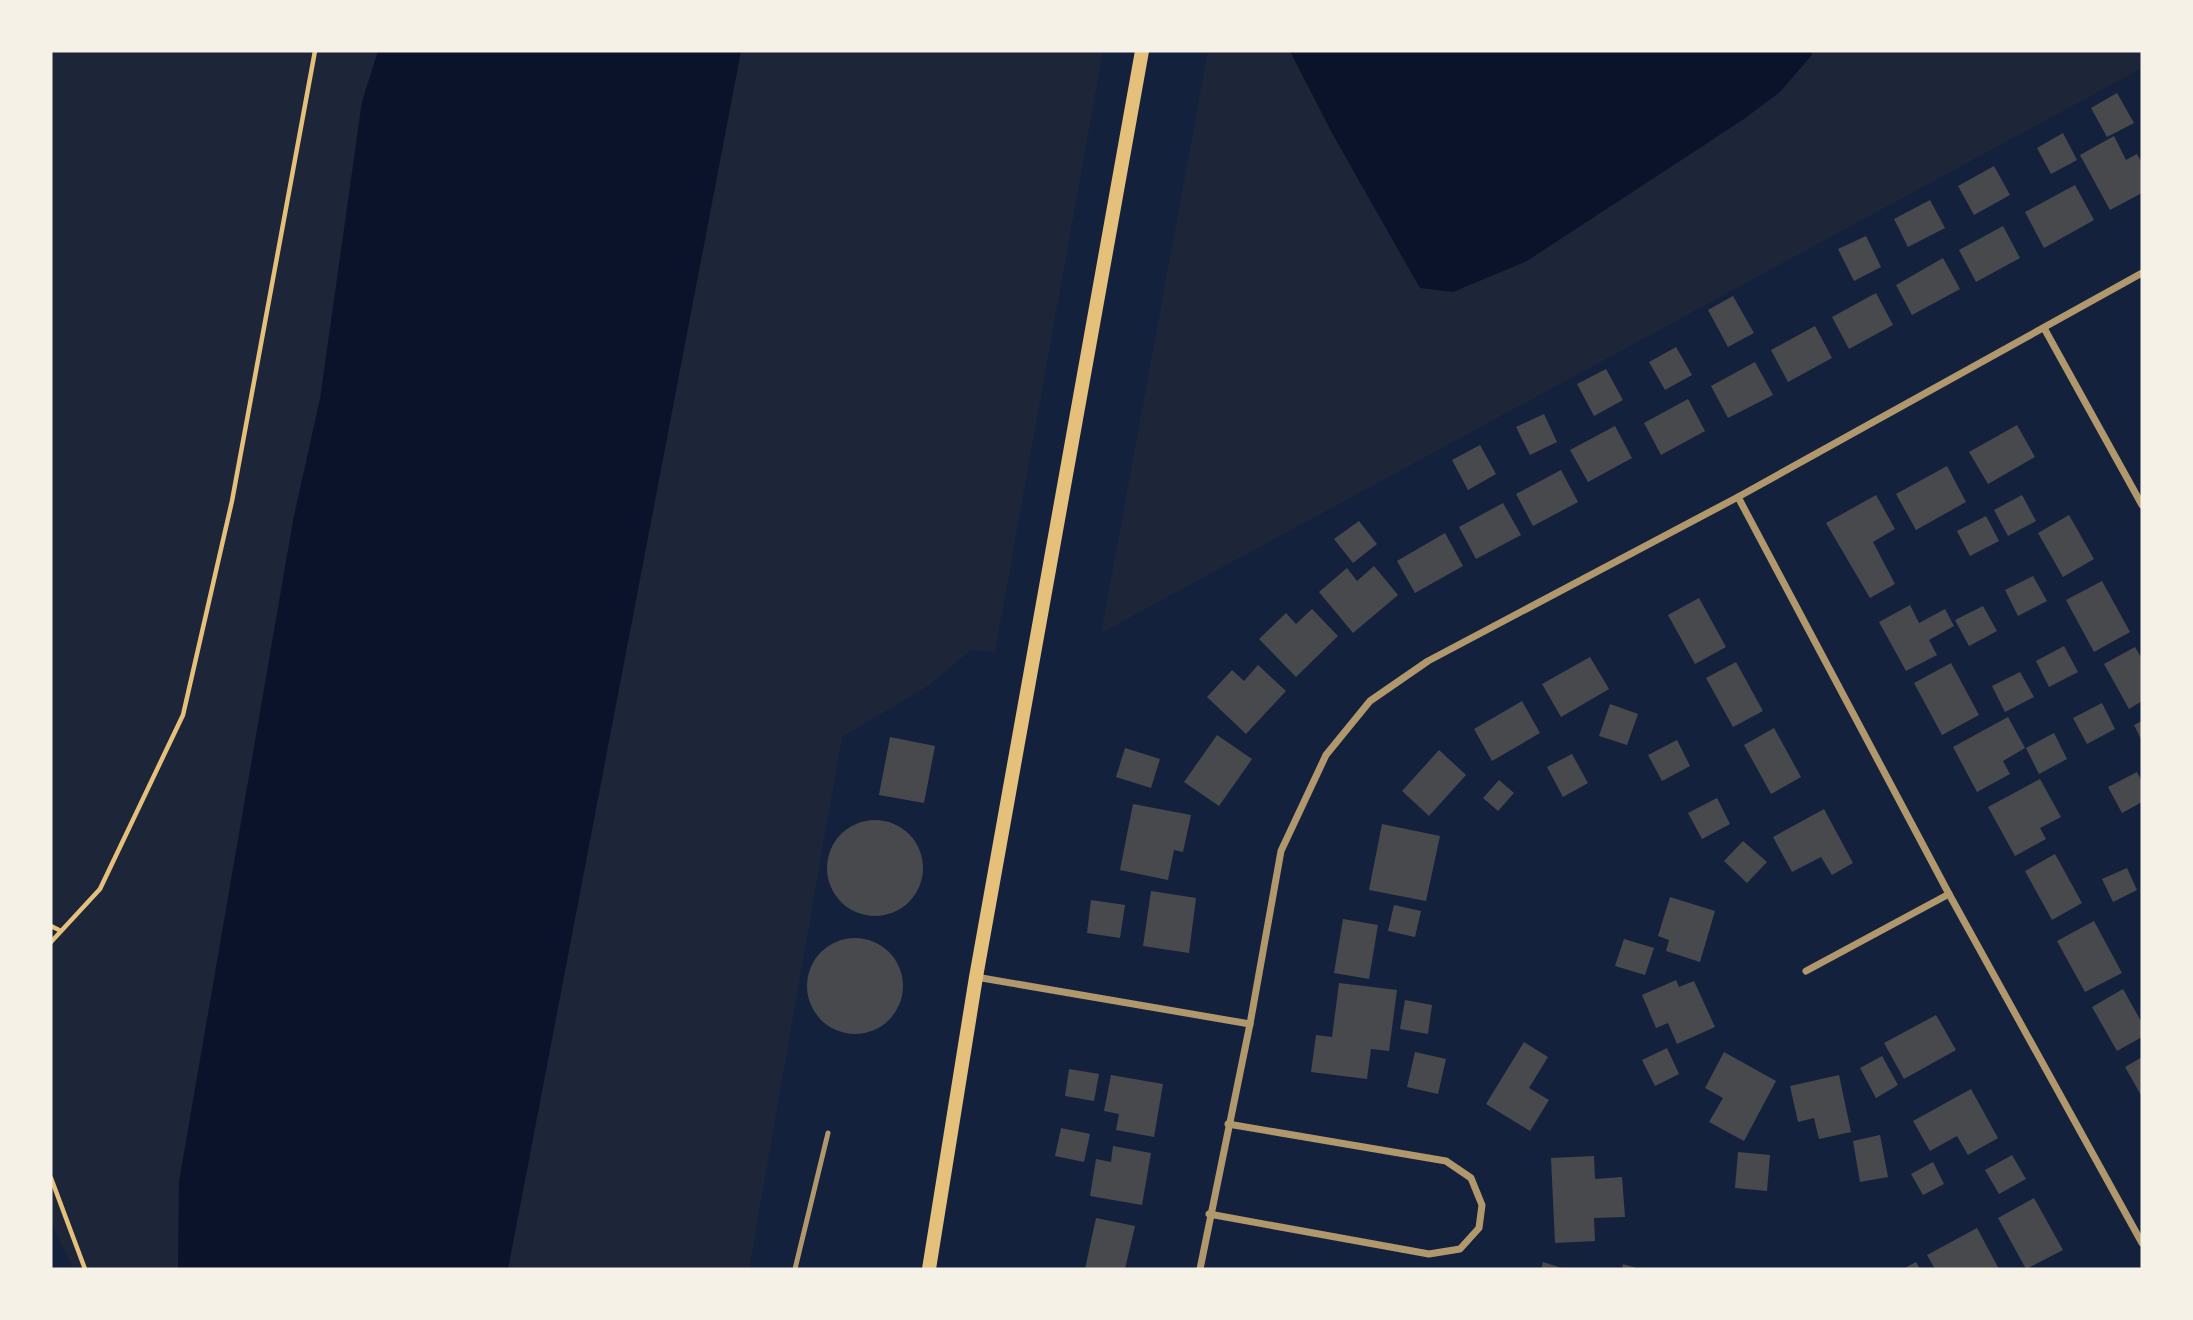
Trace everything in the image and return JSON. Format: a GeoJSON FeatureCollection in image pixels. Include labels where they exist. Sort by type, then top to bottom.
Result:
{"type":"FeatureCollection","features":[{"type":"Feature","properties":{"kind":"main road"},"geometry":{"type":"LineString","coordinates":[[929,1269],[976,977],[1142,51]]}},
{"type":"Feature","properties":{"kind":"street"},"geometry":{"type":"LineString","coordinates":[[1200,1269],[1209,1214],[1250,1024],[1281,851],[1326,755],[1370,701],[1428,661],[1738,497],[2142,273]]}},
{"type":"Feature","properties":{"kind":"street"},"geometry":{"type":"LineString","coordinates":[[2044,328],[2142,505]]}},
{"type":"Feature","properties":{"kind":"street"},"geometry":{"type":"LineString","coordinates":[[1738,497],[1949,894],[2142,1243]]}},
{"type":"Feature","properties":{"kind":"street"},"geometry":{"type":"LineString","coordinates":[[1806,971],[1949,894]]}},
{"type":"Feature","properties":{"kind":"street"},"geometry":{"type":"LineString","coordinates":[[976,977],[1250,1024]]}},
{"type":"Feature","properties":{"kind":"street"},"geometry":{"type":"LineString","coordinates":[[1209,1214],[1429,1254],[1460,1249],[1479,1228],[1482,1205],[1471,1178],[1447,1161],[1228,1124]]}},
{"type":"Feature","properties":{"kind":"lane"},"geometry":{"type":"LineString","coordinates":[[795,1269],[828,1133]]}},
{"type":"Feature","properties":{"kind":"path"},"geometry":{"type":"LineString","coordinates":[[51,942],[59,930],[100,889],[183,716],[232,501],[315,51]]}},
{"type":"Feature","properties":{"kind":"path"},"geometry":{"type":"LineString","coordinates":[[51,926],[59,930]]}},
{"type":"Feature","properties":{"kind":"path"},"geometry":{"type":"LineString","coordinates":[[51,1178],[85,1269]]}},
{"type":"Feature","properties":{"kind":"shaded area"},"geometry":{"type":"Polygon","coordinates":[[[51,51],[378,51],[362,102],[320,399],[293,521],[179,1182],[178,1269],[74,1269],[51,1224],[51,51]]]}},
{"type":"Feature","properties":{"kind":"shaded area"},"geometry":{"type":"Polygon","coordinates":[[[378,51],[741,51],[508,1269],[178,1269],[179,1182],[293,521],[320,399],[362,102],[378,51]]]}},
{"type":"Feature","properties":{"kind":"shaded area"},"geometry":{"type":"Polygon","coordinates":[[[741,51],[1103,51],[995,652],[971,650],[928,686],[842,737],[749,1269],[508,1269],[741,51]]]}},
{"type":"Feature","properties":{"kind":"shaded area"},"geometry":{"type":"Polygon","coordinates":[[[1208,51],[1290,51],[1332,133],[1419,287],[1811,56],[1812,51],[2142,51],[2142,68],[1101,633],[1208,51]]]}},
{"type":"Feature","properties":{"kind":"shaded area"},"geometry":{"type":"Polygon","coordinates":[[[1290,51],[1812,51],[1811,56],[1780,92],[1744,119],[1527,261],[1453,292],[1420,288],[1332,133],[1290,51]]]}},
{"type":"Feature","properties":{"kind":"building"},"geometry":{"type":"Polygon","coordinates":[[[2117,93],[2134,123],[2107,137],[2091,108],[2117,93]]]}},
{"type":"Feature","properties":{"kind":"building"},"geometry":{"type":"Polygon","coordinates":[[[2063,133],[2077,160],[2051,174],[2037,148],[2063,133]]]}},
{"type":"Feature","properties":{"kind":"building"},"geometry":{"type":"Polygon","coordinates":[[[2114,136],[2126,160],[2137,154],[2142,163],[2142,193],[2110,210],[2080,155],[2114,136]]]}},
{"type":"Feature","properties":{"kind":"building"},"geometry":{"type":"Polygon","coordinates":[[[1994,166],[2010,195],[1974,215],[1958,186],[1994,166]]]}},
{"type":"Feature","properties":{"kind":"building"},"geometry":{"type":"Polygon","coordinates":[[[2075,185],[2094,220],[2044,248],[2025,212],[2075,185]]]}},
{"type":"Feature","properties":{"kind":"building"},"geometry":{"type":"Polygon","coordinates":[[[1930,200],[1945,228],[1908,247],[1894,219],[1930,200]]]}},
{"type":"Feature","properties":{"kind":"building"},"geometry":{"type":"Polygon","coordinates":[[[2003,226],[2020,258],[1976,282],[1959,250],[2003,226]]]}},
{"type":"Feature","properties":{"kind":"building"},"geometry":{"type":"Polygon","coordinates":[[[1866,236],[1881,267],[1854,281],[1838,249],[1866,236]]]}},
{"type":"Feature","properties":{"kind":"building"},"geometry":{"type":"Polygon","coordinates":[[[1943,258],[1960,289],[1912,315],[1896,285],[1943,258]]]}},
{"type":"Feature","properties":{"kind":"building"},"geometry":{"type":"Polygon","coordinates":[[[1876,293],[1893,325],[1849,349],[1832,317],[1876,293]]]}},
{"type":"Feature","properties":{"kind":"building"},"geometry":{"type":"Polygon","coordinates":[[[1733,296],[1754,333],[1728,347],[1708,310],[1733,296]]]}},
{"type":"Feature","properties":{"kind":"building"},"geometry":{"type":"Polygon","coordinates":[[[1815,326],[1832,358],[1788,382],[1771,350],[1815,326]]]}},
{"type":"Feature","properties":{"kind":"building"},"geometry":{"type":"Polygon","coordinates":[[[1676,347],[1692,375],[1665,390],[1649,362],[1676,347]]]}},
{"type":"Feature","properties":{"kind":"building"},"geometry":{"type":"Polygon","coordinates":[[[1755,362],[1773,395],[1728,418],[1711,386],[1755,362]]]}},
{"type":"Feature","properties":{"kind":"building"},"geometry":{"type":"Polygon","coordinates":[[[1606,369],[1623,400],[1594,416],[1577,384],[1606,369]]]}},
{"type":"Feature","properties":{"kind":"building"},"geometry":{"type":"Polygon","coordinates":[[[1688,399],[1705,431],[1661,455],[1644,423],[1688,399]]]}},
{"type":"Feature","properties":{"kind":"building"},"geometry":{"type":"Polygon","coordinates":[[[1544,414],[1557,442],[1530,455],[1516,427],[1544,414]]]}},
{"type":"Feature","properties":{"kind":"building"},"geometry":{"type":"Polygon","coordinates":[[[2017,425],[2035,457],[1988,484],[1969,452],[2017,425]]]}},
{"type":"Feature","properties":{"kind":"building"},"geometry":{"type":"Polygon","coordinates":[[[1615,426],[1632,458],[1588,482],[1570,450],[1615,426]]]}},
{"type":"Feature","properties":{"kind":"building"},"geometry":{"type":"Polygon","coordinates":[[[1480,445],[1496,474],[1468,490],[1452,460],[1480,445]]]}},
{"type":"Feature","properties":{"kind":"building"},"geometry":{"type":"Polygon","coordinates":[[[1947,466],[1966,502],[1916,530],[1896,494],[1947,466]]]}},
{"type":"Feature","properties":{"kind":"building"},"geometry":{"type":"Polygon","coordinates":[[[1561,470],[1578,502],[1533,526],[1516,494],[1561,470]]]}},
{"type":"Feature","properties":{"kind":"building"},"geometry":{"type":"Polygon","coordinates":[[[1876,495],[1895,529],[1873,542],[1895,584],[1870,598],[1826,523],[1876,495]]]}},
{"type":"Feature","properties":{"kind":"building"},"geometry":{"type":"Polygon","coordinates":[[[2022,495],[2036,521],[2008,536],[1994,510],[2022,495]]]}},
{"type":"Feature","properties":{"kind":"building"},"geometry":{"type":"Polygon","coordinates":[[[1503,503],[1521,535],[1476,559],[1459,527],[1503,503]]]}},
{"type":"Feature","properties":{"kind":"building"},"geometry":{"type":"Polygon","coordinates":[[[2069,515],[2094,559],[2063,577],[2038,533],[2069,515]]]}},
{"type":"Feature","properties":{"kind":"building"},"geometry":{"type":"Polygon","coordinates":[[[1986,516],[1999,541],[1970,556],[1957,531],[1986,516]]]}},
{"type":"Feature","properties":{"kind":"building"},"geometry":{"type":"Polygon","coordinates":[[[1359,521],[1377,544],[1353,563],[1334,539],[1359,521]]]}},
{"type":"Feature","properties":{"kind":"building"},"geometry":{"type":"Polygon","coordinates":[[[1445,533],[1463,566],[1415,593],[1397,561],[1445,533]]]}},
{"type":"Feature","properties":{"kind":"building"},"geometry":{"type":"Polygon","coordinates":[[[1374,566],[1398,595],[1353,633],[1319,592],[1347,568],[1357,581],[1374,566]]]}},
{"type":"Feature","properties":{"kind":"building"},"geometry":{"type":"Polygon","coordinates":[[[2033,576],[2047,601],[2018,616],[2005,590],[2033,576]]]}},
{"type":"Feature","properties":{"kind":"building"},"geometry":{"type":"Polygon","coordinates":[[[2102,581],[2130,632],[2094,652],[2066,600],[2102,581]]]}},
{"type":"Feature","properties":{"kind":"building"},"geometry":{"type":"Polygon","coordinates":[[[1699,598],[1726,647],[1695,664],[1668,615],[1699,598]]]}},
{"type":"Feature","properties":{"kind":"building"},"geometry":{"type":"Polygon","coordinates":[[[1910,605],[1919,623],[1945,609],[1954,626],[1929,640],[1937,655],[1906,671],[1879,622],[1910,605]]]}},
{"type":"Feature","properties":{"kind":"building"},"geometry":{"type":"Polygon","coordinates":[[[1983,606],[1997,631],[1969,646],[1955,620],[1983,606]]]}},
{"type":"Feature","properties":{"kind":"building"},"geometry":{"type":"Polygon","coordinates":[[[1312,609],[1338,636],[1296,677],[1259,639],[1286,613],[1296,624],[1312,609]]]}},
{"type":"Feature","properties":{"kind":"building"},"geometry":{"type":"Polygon","coordinates":[[[2064,646],[2078,672],[2049,687],[2036,661],[2064,646]]]}},
{"type":"Feature","properties":{"kind":"building"},"geometry":{"type":"Polygon","coordinates":[[[2135,647],[2142,659],[2142,701],[2129,709],[2104,664],[2135,647]]]}},
{"type":"Feature","properties":{"kind":"building"},"geometry":{"type":"Polygon","coordinates":[[[1590,657],[1609,689],[1561,717],[1542,684],[1590,657]]]}},
{"type":"Feature","properties":{"kind":"building"},"geometry":{"type":"Polygon","coordinates":[[[1736,662],[1763,711],[1733,727],[1706,678],[1736,662]]]}},
{"type":"Feature","properties":{"kind":"building"},"geometry":{"type":"Polygon","coordinates":[[[1951,663],[1979,715],[1942,735],[1914,683],[1951,663]]]}},
{"type":"Feature","properties":{"kind":"building"},"geometry":{"type":"Polygon","coordinates":[[[1258,665],[1286,691],[1246,734],[1207,697],[1232,670],[1244,681],[1258,665]]]}},
{"type":"Feature","properties":{"kind":"building"},"geometry":{"type":"Polygon","coordinates":[[[2020,672],[2034,697],[2005,712],[1992,686],[2020,672]]]}},
{"type":"Feature","properties":{"kind":"building"},"geometry":{"type":"Polygon","coordinates":[[[1522,701],[1540,733],[1492,761],[1474,729],[1522,701]]]}},
{"type":"Feature","properties":{"kind":"building"},"geometry":{"type":"Polygon","coordinates":[[[2102,703],[2115,729],[2087,744],[2073,718],[2102,703]]]}},
{"type":"Feature","properties":{"kind":"building"},"geometry":{"type":"Polygon","coordinates":[[[1610,704],[1638,714],[1627,745],[1599,736],[1610,704]]]}},
{"type":"Feature","properties":{"kind":"building"},"geometry":{"type":"Polygon","coordinates":[[[2008,717],[2025,748],[2003,761],[2010,774],[1977,792],[1953,747],[2008,717]]]}},
{"type":"Feature","properties":{"kind":"building"},"geometry":{"type":"Polygon","coordinates":[[[2142,721],[2142,741],[2134,725],[2142,721]]]}},
{"type":"Feature","properties":{"kind":"building"},"geometry":{"type":"Polygon","coordinates":[[[1774,728],[1801,777],[1771,794],[1744,745],[1774,728]]]}},
{"type":"Feature","properties":{"kind":"building"},"geometry":{"type":"Polygon","coordinates":[[[2054,733],[2067,759],[2039,774],[2026,748],[2054,733]]]}},
{"type":"Feature","properties":{"kind":"building"},"geometry":{"type":"Polygon","coordinates":[[[1217,735],[1252,759],[1219,806],[1184,782],[1217,735]]]}},
{"type":"Feature","properties":{"kind":"building"},"geometry":{"type":"Polygon","coordinates":[[[890,737],[935,746],[924,803],[879,795],[890,737]]]}},
{"type":"Feature","properties":{"kind":"building"},"geometry":{"type":"Polygon","coordinates":[[[1677,740],[1690,766],[1662,781],[1648,755],[1677,740]]]}},
{"type":"Feature","properties":{"kind":"building"},"geometry":{"type":"Polygon","coordinates":[[[1125,748],[1160,759],[1151,788],[1116,777],[1125,748]]]}},
{"type":"Feature","properties":{"kind":"building"},"geometry":{"type":"Polygon","coordinates":[[[1439,750],[1466,775],[1429,816],[1402,791],[1439,750]]]}},
{"type":"Feature","properties":{"kind":"building"},"geometry":{"type":"Polygon","coordinates":[[[1572,754],[1588,783],[1563,797],[1547,767],[1572,754]]]}},
{"type":"Feature","properties":{"kind":"building"},"geometry":{"type":"Polygon","coordinates":[[[2137,772],[2142,782],[2142,802],[2122,813],[2108,787],[2137,772]]]}},
{"type":"Feature","properties":{"kind":"building"},"geometry":{"type":"Polygon","coordinates":[[[2040,779],[2061,817],[2040,828],[2046,839],[2015,856],[1988,807],[2040,779]]]}},
{"type":"Feature","properties":{"kind":"building"},"geometry":{"type":"Polygon","coordinates":[[[1499,780],[1514,793],[1498,811],[1483,798],[1499,780]]]}},
{"type":"Feature","properties":{"kind":"building"},"geometry":{"type":"Polygon","coordinates":[[[1717,798],[1730,824],[1702,839],[1688,813],[1717,798]]]}},
{"type":"Feature","properties":{"kind":"building"},"geometry":{"type":"Polygon","coordinates":[[[1133,804],[1191,815],[1183,852],[1174,850],[1168,880],[1120,870],[1133,804]]]}},
{"type":"Feature","properties":{"kind":"building"},"geometry":{"type":"Polygon","coordinates":[[[1824,809],[1853,863],[1832,875],[1821,857],[1792,872],[1773,837],[1824,809]]]}},
{"type":"Feature","properties":{"kind":"building"},"geometry":{"type":"Polygon","coordinates":[[[875,820],[893,824],[909,834],[919,850],[923,868],[919,886],[909,902],[893,912],[875,916],[857,912],[841,902],[831,886],[827,868],[831,850],[841,834],[857,824],[875,820]]]}},
{"type":"Feature","properties":{"kind":"building"},"geometry":{"type":"Polygon","coordinates":[[[1382,824],[1440,836],[1426,901],[1369,890],[1382,824]]]}},
{"type":"Feature","properties":{"kind":"building"},"geometry":{"type":"Polygon","coordinates":[[[1743,841],[1767,862],[1747,883],[1724,861],[1743,841]]]}},
{"type":"Feature","properties":{"kind":"building"},"geometry":{"type":"Polygon","coordinates":[[[2055,854],[2082,903],[2052,920],[2025,871],[2055,854]]]}},
{"type":"Feature","properties":{"kind":"building"},"geometry":{"type":"Polygon","coordinates":[[[2127,868],[2137,890],[2113,902],[2102,879],[2127,868]]]}},
{"type":"Feature","properties":{"kind":"building"},"geometry":{"type":"Polygon","coordinates":[[[1151,891],[1196,898],[1189,953],[1143,946],[1151,891]]]}},
{"type":"Feature","properties":{"kind":"building"},"geometry":{"type":"Polygon","coordinates":[[[1670,897],[1715,911],[1700,962],[1666,951],[1669,940],[1658,936],[1670,897]]]}},
{"type":"Feature","properties":{"kind":"building"},"geometry":{"type":"Polygon","coordinates":[[[1091,900],[1125,905],[1120,938],[1087,933],[1091,900]]]}},
{"type":"Feature","properties":{"kind":"building"},"geometry":{"type":"Polygon","coordinates":[[[1394,905],[1421,911],[1415,937],[1388,931],[1394,905]]]}},
{"type":"Feature","properties":{"kind":"building"},"geometry":{"type":"Polygon","coordinates":[[[1343,919],[1378,925],[1369,979],[1334,973],[1343,919]]]}},
{"type":"Feature","properties":{"kind":"building"},"geometry":{"type":"Polygon","coordinates":[[[2094,921],[2122,973],[2085,992],[2057,941],[2094,921]]]}},
{"type":"Feature","properties":{"kind":"building"},"geometry":{"type":"Polygon","coordinates":[[[855,938],[873,942],[889,952],[899,968],[903,986],[899,1004],[889,1020],[873,1030],[855,1034],[837,1030],[821,1020],[811,1004],[807,986],[811,968],[821,952],[837,942],[855,938]]]}},
{"type":"Feature","properties":{"kind":"building"},"geometry":{"type":"Polygon","coordinates":[[[1624,939],[1654,948],[1645,975],[1615,966],[1624,939]]]}},
{"type":"Feature","properties":{"kind":"building"},"geometry":{"type":"Polygon","coordinates":[[[1676,980],[1679,987],[1694,981],[1715,1027],[1677,1044],[1668,1023],[1656,1028],[1642,995],[1676,980]]]}},
{"type":"Feature","properties":{"kind":"building"},"geometry":{"type":"Polygon","coordinates":[[[1339,983],[1397,990],[1389,1051],[1371,1049],[1367,1079],[1311,1072],[1316,1035],[1332,1037],[1339,983]]]}},
{"type":"Feature","properties":{"kind":"building"},"geometry":{"type":"Polygon","coordinates":[[[2123,989],[2142,1023],[2142,1037],[2117,1051],[2092,1007],[2123,989]]]}},
{"type":"Feature","properties":{"kind":"building"},"geometry":{"type":"Polygon","coordinates":[[[1405,1000],[1432,1005],[1428,1034],[1400,1029],[1405,1000]]]}},
{"type":"Feature","properties":{"kind":"building"},"geometry":{"type":"Polygon","coordinates":[[[1936,1015],[1956,1050],[1904,1079],[1884,1043],[1936,1015]]]}},
{"type":"Feature","properties":{"kind":"building"},"geometry":{"type":"Polygon","coordinates":[[[1524,1042],[1548,1057],[1529,1088],[1549,1100],[1530,1131],[1486,1104],[1524,1042]]]}},
{"type":"Feature","properties":{"kind":"building"},"geometry":{"type":"Polygon","coordinates":[[[1667,1048],[1679,1074],[1655,1086],[1642,1060],[1667,1048]]]}},
{"type":"Feature","properties":{"kind":"building"},"geometry":{"type":"Polygon","coordinates":[[[1415,1052],[1446,1059],[1438,1094],[1407,1087],[1415,1052]]]}},
{"type":"Feature","properties":{"kind":"building"},"geometry":{"type":"Polygon","coordinates":[[[1724,1052],[1776,1081],[1744,1141],[1709,1122],[1723,1098],[1705,1088],[1724,1052]]]}},
{"type":"Feature","properties":{"kind":"building"},"geometry":{"type":"Polygon","coordinates":[[[1882,1056],[1898,1085],[1876,1098],[1860,1068],[1882,1056]]]}},
{"type":"Feature","properties":{"kind":"building"},"geometry":{"type":"Polygon","coordinates":[[[2142,1057],[2142,1097],[2125,1067],[2142,1057]]]}},
{"type":"Feature","properties":{"kind":"building"},"geometry":{"type":"Polygon","coordinates":[[[1069,1069],[1099,1074],[1094,1101],[1065,1096],[1069,1069]]]}},
{"type":"Feature","properties":{"kind":"building"},"geometry":{"type":"Polygon","coordinates":[[[1111,1075],[1163,1084],[1154,1137],[1116,1130],[1119,1114],[1104,1111],[1111,1075]]]}},
{"type":"Feature","properties":{"kind":"building"},"geometry":{"type":"Polygon","coordinates":[[[1839,1075],[1851,1132],[1819,1139],[1814,1118],[1798,1122],[1790,1086],[1839,1075]]]}},
{"type":"Feature","properties":{"kind":"building"},"geometry":{"type":"Polygon","coordinates":[[[1971,1089],[1998,1138],[1968,1155],[1957,1136],[1930,1151],[1913,1121],[1971,1089]]]}},
{"type":"Feature","properties":{"kind":"building"},"geometry":{"type":"Polygon","coordinates":[[[1061,1128],[1090,1134],[1084,1162],[1055,1156],[1061,1128]]]}},
{"type":"Feature","properties":{"kind":"building"},"geometry":{"type":"Polygon","coordinates":[[[1880,1135],[1888,1177],[1860,1182],[1853,1141],[1880,1135]]]}},
{"type":"Feature","properties":{"kind":"building"},"geometry":{"type":"Polygon","coordinates":[[[1113,1146],[1151,1153],[1142,1205],[1090,1196],[1096,1159],[1111,1162],[1113,1146]]]}},
{"type":"Feature","properties":{"kind":"building"},"geometry":{"type":"Polygon","coordinates":[[[1738,1152],[1770,1155],[1767,1191],[1735,1188],[1738,1152]]]}},
{"type":"Feature","properties":{"kind":"building"},"geometry":{"type":"Polygon","coordinates":[[[2012,1155],[2026,1179],[1999,1194],[1985,1170],[2012,1155]]]}},
{"type":"Feature","properties":{"kind":"building"},"geometry":{"type":"Polygon","coordinates":[[[1594,1156],[1595,1179],[1622,1177],[1625,1217],[1594,1218],[1595,1241],[1555,1243],[1551,1158],[1594,1156]]]}},
{"type":"Feature","properties":{"kind":"building"},"geometry":{"type":"Polygon","coordinates":[[[1933,1162],[1944,1184],[1923,1195],[1911,1174],[1933,1162]]]}},
{"type":"Feature","properties":{"kind":"building"},"geometry":{"type":"Polygon","coordinates":[[[2034,1198],[2063,1250],[2026,1269],[1998,1218],[2034,1198]]]}},
{"type":"Feature","properties":{"kind":"building"},"geometry":{"type":"Polygon","coordinates":[[[1096,1218],[1135,1226],[1125,1269],[1085,1269],[1096,1218]]]}},
{"type":"Feature","properties":{"kind":"building"},"geometry":{"type":"Polygon","coordinates":[[[1977,1228],[1999,1269],[1935,1269],[1927,1255],[1977,1228]]]}},
{"type":"Feature","properties":{"kind":"building"},"geometry":{"type":"Polygon","coordinates":[[[1543,1262],[1565,1269],[1541,1269],[1543,1262]]]}},
{"type":"Feature","properties":{"kind":"building"},"geometry":{"type":"Polygon","coordinates":[[[1916,1262],[1920,1269],[1903,1269],[1916,1262]]]}},
{"type":"Feature","properties":{"kind":"building"},"geometry":{"type":"Polygon","coordinates":[[[1623,1264],[1640,1269],[1622,1269],[1623,1264]]]}}]}
